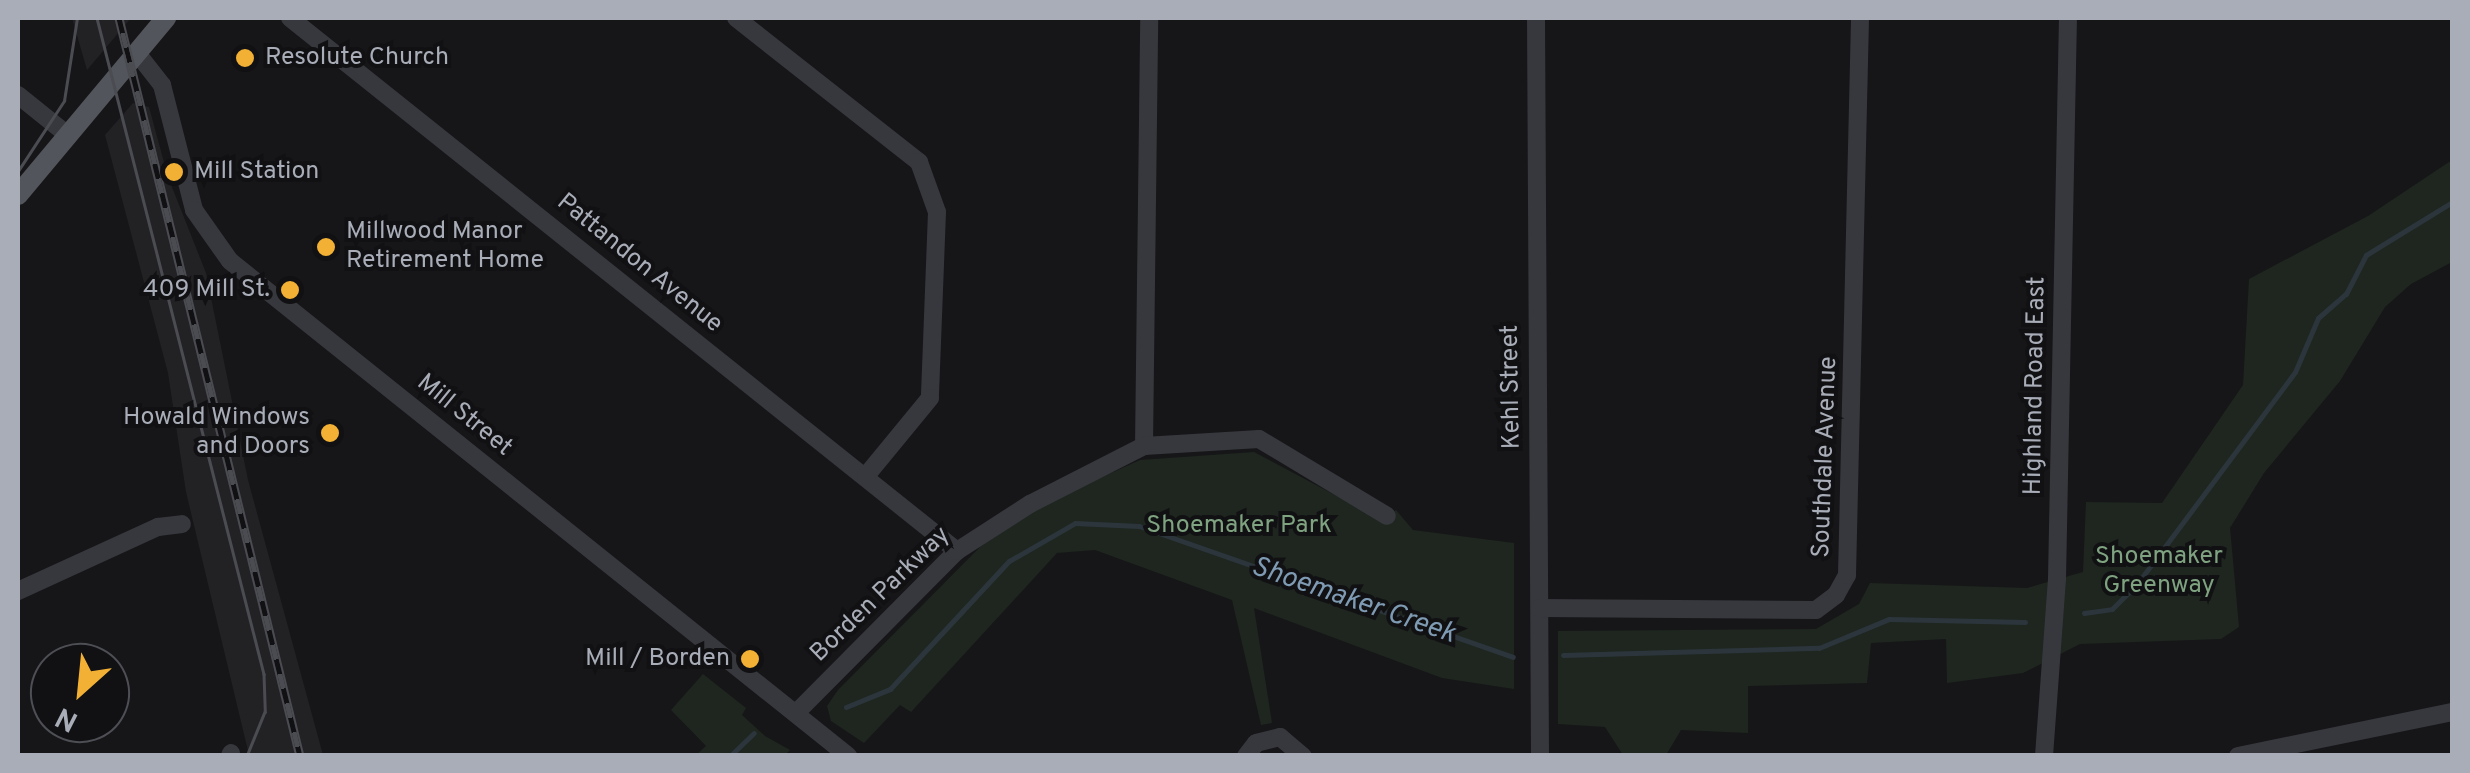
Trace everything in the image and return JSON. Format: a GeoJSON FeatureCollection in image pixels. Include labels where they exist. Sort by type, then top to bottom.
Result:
{"type":"FeatureCollection","features":[{"type":"Feature","properties":{"kind":"main road"},"geometry":{"type":"LineString","coordinates":[[18,196],[166,18]]}},
{"type":"Feature","properties":{"kind":"street","name":"Pattandon Avenue"},"geometry":{"type":"LineString","coordinates":[[290,18],[957,550]]}},
{"type":"Feature","properties":{"kind":"street"},"geometry":{"type":"LineString","coordinates":[[736,18],[919,162],[937,212],[930,398],[866,476]]}},
{"type":"Feature","properties":{"kind":"street"},"geometry":{"type":"LineString","coordinates":[[1144,446],[1149,18]]}},
{"type":"Feature","properties":{"kind":"street","name":"Kehl Street"},"geometry":{"type":"LineString","coordinates":[[1536,18],[1540,756]]}},
{"type":"Feature","properties":{"kind":"street","name":"Southdale Avenue"},"geometry":{"type":"LineString","coordinates":[[1540,608],[1816,610],[1841,586],[1848,556],[1860,18]]}},
{"type":"Feature","properties":{"kind":"street","name":"Highland Road East"},"geometry":{"type":"LineString","coordinates":[[2044,756],[2057,579],[2068,18]]}},
{"type":"Feature","properties":{"kind":"street","name":"Mill Street"},"geometry":{"type":"LineString","coordinates":[[137,53],[162,86],[194,210],[230,262],[848,756]]}},
{"type":"Feature","properties":{"kind":"street"},"geometry":{"type":"LineString","coordinates":[[18,95],[69,136]]}},
{"type":"Feature","properties":{"kind":"street","name":"Borden Parkway"},"geometry":{"type":"LineString","coordinates":[[796,713],[957,550],[1144,446],[1259,439],[1387,516]]}},
{"type":"Feature","properties":{"kind":"street"},"geometry":{"type":"LineString","coordinates":[[18,591],[158,528],[182,524]]}},
{"type":"Feature","properties":{"kind":"street"},"geometry":{"type":"LineString","coordinates":[[2238,756],[2452,712]]}},
{"type":"Feature","properties":{"kind":"street"},"geometry":{"type":"LineString","coordinates":[[1246,756],[1256,742],[1280,737],[1302,756]]}},
{"type":"Feature","properties":{"kind":"shaded area"},"geometry":{"type":"Polygon","coordinates":[[[72,18],[131,18],[87,70],[72,18]]]}},
{"type":"Feature","properties":{"kind":"shaded area"},"geometry":{"type":"Polygon","coordinates":[[[133,103],[149,107],[168,177],[206,273],[248,480],[323,755],[249,755],[186,492],[168,373],[105,135],[133,103]]]}},
{"type":"Feature","properties":{"kind":"green space","name":"Shoemaker Greenway"},"geometry":{"type":"Polygon","coordinates":[[[2452,160],[2452,262],[2411,284],[2385,307],[2340,381],[2264,473],[2230,528],[2239,627],[2221,639],[2080,644],[2023,673],[1947,683],[1946,639],[1871,643],[1867,683],[1748,686],[1748,733],[1681,730],[1666,755],[1623,755],[1605,727],[1558,724],[1558,631],[1816,629],[1859,604],[1870,583],[2027,588],[2083,572],[2086,502],[2162,503],[2243,385],[2249,279],[2368,216],[2452,160]]]}},
{"type":"Feature","properties":{"kind":"green space","name":"Shoemaker Park"},"geometry":{"type":"Polygon","coordinates":[[[1254,452],[1380,519],[1396,510],[1413,530],[1514,543],[1514,689],[1442,678],[1254,608],[1272,723],[1261,725],[1232,600],[1095,550],[1057,553],[911,712],[900,705],[864,743],[831,721],[827,706],[838,690],[981,546],[1046,502],[1140,460],[1254,452]]]}},
{"type":"Feature","properties":{"kind":"green space"},"geometry":{"type":"Polygon","coordinates":[[[703,674],[746,708],[742,715],[765,736],[790,750],[785,755],[696,755],[706,746],[671,710],[703,674]]]}},
{"type":"Feature","properties":{"kind":"waterway","name":"Shoemaker Creek"},"geometry":{"type":"LineString","coordinates":[[2084,613],[2112,609],[2137,584],[2295,372],[2318,318],[2346,294],[2366,255],[2452,202]]}},
{"type":"Feature","properties":{"kind":"waterway","name":"Shoemaker Creek"},"geometry":{"type":"LineString","coordinates":[[846,707],[890,689],[1009,561],[1075,523],[1139,526],[1513,657]]}},
{"type":"Feature","properties":{"kind":"waterway","name":"Shoemaker Creek"},"geometry":{"type":"LineString","coordinates":[[1563,655],[1819,648],[1889,619],[2025,622]]}},
{"type":"Feature","properties":{"kind":"waterway","name":"Shoemaker Creek"},"geometry":{"type":"LineString","coordinates":[[730,756],[754,733]]}},
{"type":"Feature","properties":{"kind":"tram line"},"geometry":{"type":"LineString","coordinates":[[18,171],[64,101],[77,18]]}},
{"type":"Feature","properties":{"kind":"tram line"},"geometry":{"type":"LineString","coordinates":[[97,18],[264,674],[265,712],[247,756]]}},
{"type":"Feature","properties":{"kind":"railway"},"geometry":{"type":"LineString","coordinates":[[119,18],[300,756]]}},
{"type":"Feature","properties":{"kind":"place","name":"Resolute Church"},"geometry":{"type":"Point","coordinates":[245,58]}},
{"type":"Feature","properties":{"kind":"place","name":"Mill Station"},"geometry":{"type":"Point","coordinates":[174,172]}},
{"type":"Feature","properties":{"kind":"place","name":"Millwood Manor Retirement Home"},"geometry":{"type":"Point","coordinates":[326,247]}},
{"type":"Feature","properties":{"kind":"place","name":"409 Mill St."},"geometry":{"type":"Point","coordinates":[290,290]}},
{"type":"Feature","properties":{"kind":"place","name":"Howald Windows and Doors"},"geometry":{"type":"Point","coordinates":[330,433]}},
{"type":"Feature","properties":{"kind":"place","name":"Mill / Borden"},"geometry":{"type":"Point","coordinates":[750,659]}}]}
